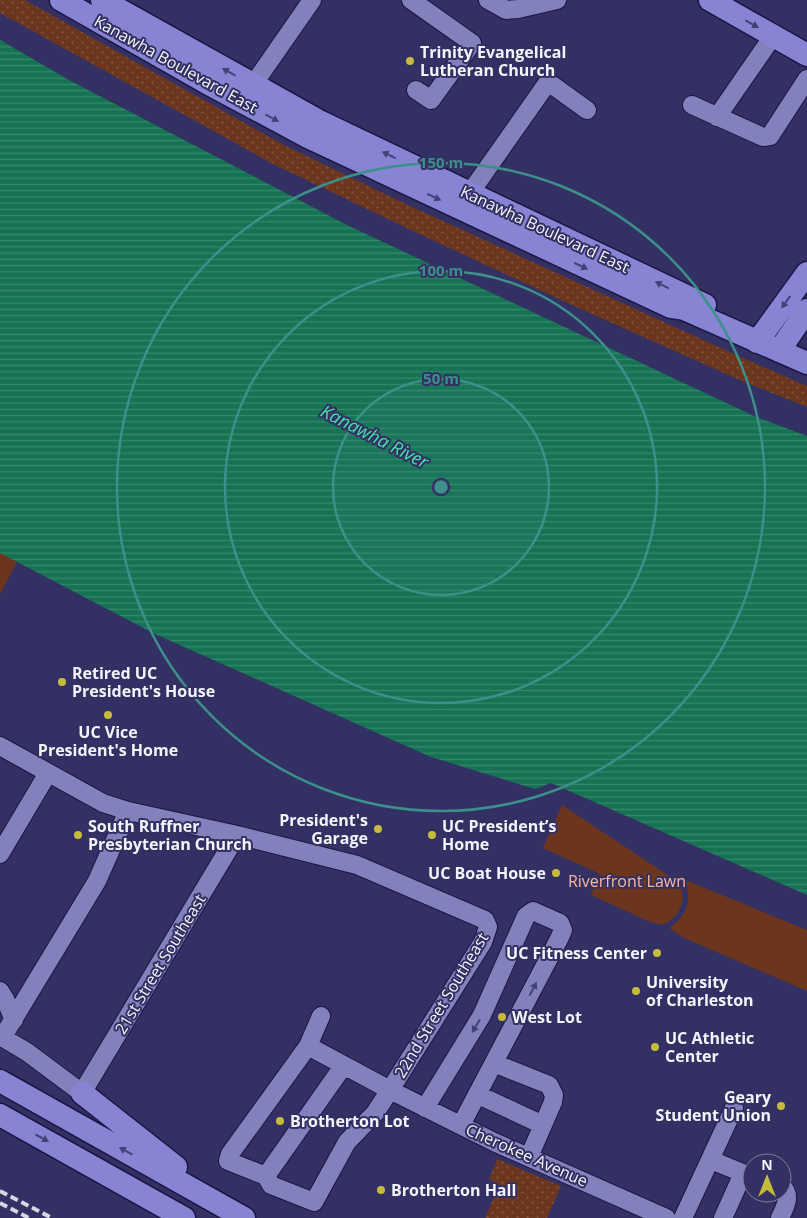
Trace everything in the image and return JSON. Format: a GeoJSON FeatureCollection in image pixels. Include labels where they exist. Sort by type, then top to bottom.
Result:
{"type":"FeatureCollection","features":[{"type":"Feature","properties":{"kind":"main road","name":"Kanawha Boulevard East"},"geometry":{"type":"LineString","coordinates":[[61,0],[247,93],[321,122],[470,193],[761,337]]}},
{"type":"Feature","properties":{"kind":"main road","name":"Kanawha Boulevard East"},"geometry":{"type":"LineString","coordinates":[[102,0],[247,93],[308,137],[671,308],[684,309],[783,346],[807,350]]}},
{"type":"Feature","properties":{"kind":"main road"},"geometry":{"type":"LineString","coordinates":[[710,0],[807,55]]}},
{"type":"Feature","properties":{"kind":"main road"},"geometry":{"type":"LineString","coordinates":[[761,337],[807,273]]}},
{"type":"Feature","properties":{"kind":"main road","name":"Kanawha Boulevard East"},"geometry":{"type":"LineString","coordinates":[[671,308],[679,318],[807,373]]}},
{"type":"Feature","properties":{"kind":"main road"},"geometry":{"type":"LineString","coordinates":[[783,346],[807,310]]}},
{"type":"Feature","properties":{"kind":"main road","name":"Kanawha Boulevard East"},"geometry":{"type":"LineString","coordinates":[[783,346],[807,363]]}},
{"type":"Feature","properties":{"kind":"main road"},"geometry":{"type":"LineString","coordinates":[[0,1081],[237,1214]]}},
{"type":"Feature","properties":{"kind":"main road"},"geometry":{"type":"LineString","coordinates":[[82,1093],[237,1214]]}},
{"type":"Feature","properties":{"kind":"main road"},"geometry":{"type":"LineString","coordinates":[[0,1115],[184,1218]]}},
{"type":"Feature","properties":{"kind":"street"},"geometry":{"type":"LineString","coordinates":[[247,93],[312,0]]}},
{"type":"Feature","properties":{"kind":"street"},"geometry":{"type":"LineString","coordinates":[[411,0],[472,43],[432,100],[416,90]]}},
{"type":"Feature","properties":{"kind":"street"},"geometry":{"type":"LineString","coordinates":[[488,0],[506,10],[557,0]]}},
{"type":"Feature","properties":{"kind":"street"},"geometry":{"type":"LineString","coordinates":[[718,117],[773,36]]}},
{"type":"Feature","properties":{"kind":"street"},"geometry":{"type":"LineString","coordinates":[[692,105],[763,137],[770,136],[807,79]]}},
{"type":"Feature","properties":{"kind":"street"},"geometry":{"type":"LineString","coordinates":[[470,193],[548,82],[587,110]]}},
{"type":"Feature","properties":{"kind":"street"},"geometry":{"type":"LineString","coordinates":[[0,746],[103,803],[128,811],[237,835]]}},
{"type":"Feature","properties":{"kind":"street"},"geometry":{"type":"LineString","coordinates":[[0,854],[48,773]]}},
{"type":"Feature","properties":{"kind":"street"},"geometry":{"type":"LineString","coordinates":[[82,1093],[27,1052],[1,1037],[14,1020],[97,881],[128,811]]}},
{"type":"Feature","properties":{"kind":"street","name":"22nd Street Southeast"},"geometry":{"type":"LineString","coordinates":[[237,835],[357,865],[485,920],[488,927],[483,942],[390,1090],[375,1112],[347,1142],[314,1202],[271,1185],[266,1176]]}},
{"type":"Feature","properties":{"kind":"street","name":"21st Street Southeast"},"geometry":{"type":"LineString","coordinates":[[82,1093],[237,835]]}},
{"type":"Feature","properties":{"kind":"street"},"geometry":{"type":"LineString","coordinates":[[425,1108],[482,1015],[526,916],[533,911],[560,923],[562,930],[559,939],[461,1125]]}},
{"type":"Feature","properties":{"kind":"street"},"geometry":{"type":"LineString","coordinates":[[0,991],[6,999],[14,1020]]}},
{"type":"Feature","properties":{"kind":"street"},"geometry":{"type":"LineString","coordinates":[[321,1016],[308,1046],[230,1154],[228,1161],[266,1176],[344,1065]]}},
{"type":"Feature","properties":{"kind":"street","name":"Cherokee Avenue"},"geometry":{"type":"LineString","coordinates":[[308,1046],[425,1108],[528,1157],[666,1218]]}},
{"type":"Feature","properties":{"kind":"street"},"geometry":{"type":"LineString","coordinates":[[501,1066],[549,1086],[552,1089],[554,1102],[528,1157]]}},
{"type":"Feature","properties":{"kind":"street"},"geometry":{"type":"LineString","coordinates":[[485,1098],[543,1126]]}},
{"type":"Feature","properties":{"kind":"street"},"geometry":{"type":"LineString","coordinates":[[683,1218],[734,1108]]}},
{"type":"Feature","properties":{"kind":"street"},"geometry":{"type":"LineString","coordinates":[[711,1160],[742,1172]]}},
{"type":"Feature","properties":{"kind":"street"},"geometry":{"type":"LineString","coordinates":[[723,1218],[742,1177]]}},
{"type":"Feature","properties":{"kind":"street"},"geometry":{"type":"LineString","coordinates":[[780,1218],[787,1203]]}},
{"type":"Feature","properties":{"kind":"green space"},"geometry":{"type":"Polygon","coordinates":[[[0,0],[25,0],[284,145],[408,205],[807,386],[807,407],[742,381],[574,306],[273,164],[0,13],[0,0]]]}},
{"type":"Feature","properties":{"kind":"green space"},"geometry":{"type":"Polygon","coordinates":[[[0,552],[17,562],[0,594],[0,552]]]}},
{"type":"Feature","properties":{"kind":"green space","name":"Riverfront Lawn"},"geometry":{"type":"Polygon","coordinates":[[[562,805],[678,882],[683,895],[681,908],[673,918],[662,925],[648,921],[591,895],[600,874],[543,848],[562,805]]]}},
{"type":"Feature","properties":{"kind":"green space","name":"Riverfront Lawn"},"geometry":{"type":"Polygon","coordinates":[[[683,879],[807,930],[807,991],[684,938],[669,928],[680,918],[687,906],[688,893],[683,879]]]}},
{"type":"Feature","properties":{"kind":"green space"},"geometry":{"type":"Polygon","coordinates":[[[497,1159],[561,1186],[547,1218],[485,1218],[499,1185],[489,1179],[497,1159]]]}},
{"type":"Feature","properties":{"kind":"water","name":"Kanawha River"},"geometry":{"type":"Polygon","coordinates":[[[0,40],[69,80],[347,225],[754,416],[807,436],[807,895],[551,783],[535,789],[431,757],[155,634],[0,553],[0,40]]]}},
{"type":"Feature","properties":{"kind":"railway"},"geometry":{"type":"LineString","coordinates":[[0,1191],[52,1218]]}},
{"type":"Feature","properties":{"kind":"railway"},"geometry":{"type":"LineString","coordinates":[[0,1203],[29,1218]]}},
{"type":"Feature","properties":{"kind":"place","name":"Trinity Evangelical Lutheran Church"},"geometry":{"type":"Point","coordinates":[410,61]}},
{"type":"Feature","properties":{"kind":"place","name":"Retired UC President's House"},"geometry":{"type":"Point","coordinates":[62,682]}},
{"type":"Feature","properties":{"kind":"place","name":"UC Vice President's Home"},"geometry":{"type":"Point","coordinates":[108,715]}},
{"type":"Feature","properties":{"kind":"place","name":"President's Garage"},"geometry":{"type":"Point","coordinates":[378,829]}},
{"type":"Feature","properties":{"kind":"place","name":"South Ruffner Presbyterian Church"},"geometry":{"type":"Point","coordinates":[78,835]}},
{"type":"Feature","properties":{"kind":"place","name":"UC President’s Home"},"geometry":{"type":"Point","coordinates":[432,835]}},
{"type":"Feature","properties":{"kind":"place","name":"UC Boat House"},"geometry":{"type":"Point","coordinates":[556,873]}},
{"type":"Feature","properties":{"kind":"place","name":"UC Fitness Center"},"geometry":{"type":"Point","coordinates":[657,953]}},
{"type":"Feature","properties":{"kind":"place","name":"University of Charleston"},"geometry":{"type":"Point","coordinates":[636,991]}},
{"type":"Feature","properties":{"kind":"place","name":"West Lot"},"geometry":{"type":"Point","coordinates":[502,1017]}},
{"type":"Feature","properties":{"kind":"place","name":"UC Athletic Center"},"geometry":{"type":"Point","coordinates":[655,1047]}},
{"type":"Feature","properties":{"kind":"place","name":"Geary Student Union"},"geometry":{"type":"Point","coordinates":[781,1106]}},
{"type":"Feature","properties":{"kind":"place","name":"Brotherton Lot"},"geometry":{"type":"Point","coordinates":[280,1121]}},
{"type":"Feature","properties":{"kind":"place","name":"Brotherton Hall"},"geometry":{"type":"Point","coordinates":[381,1190]}}]}
